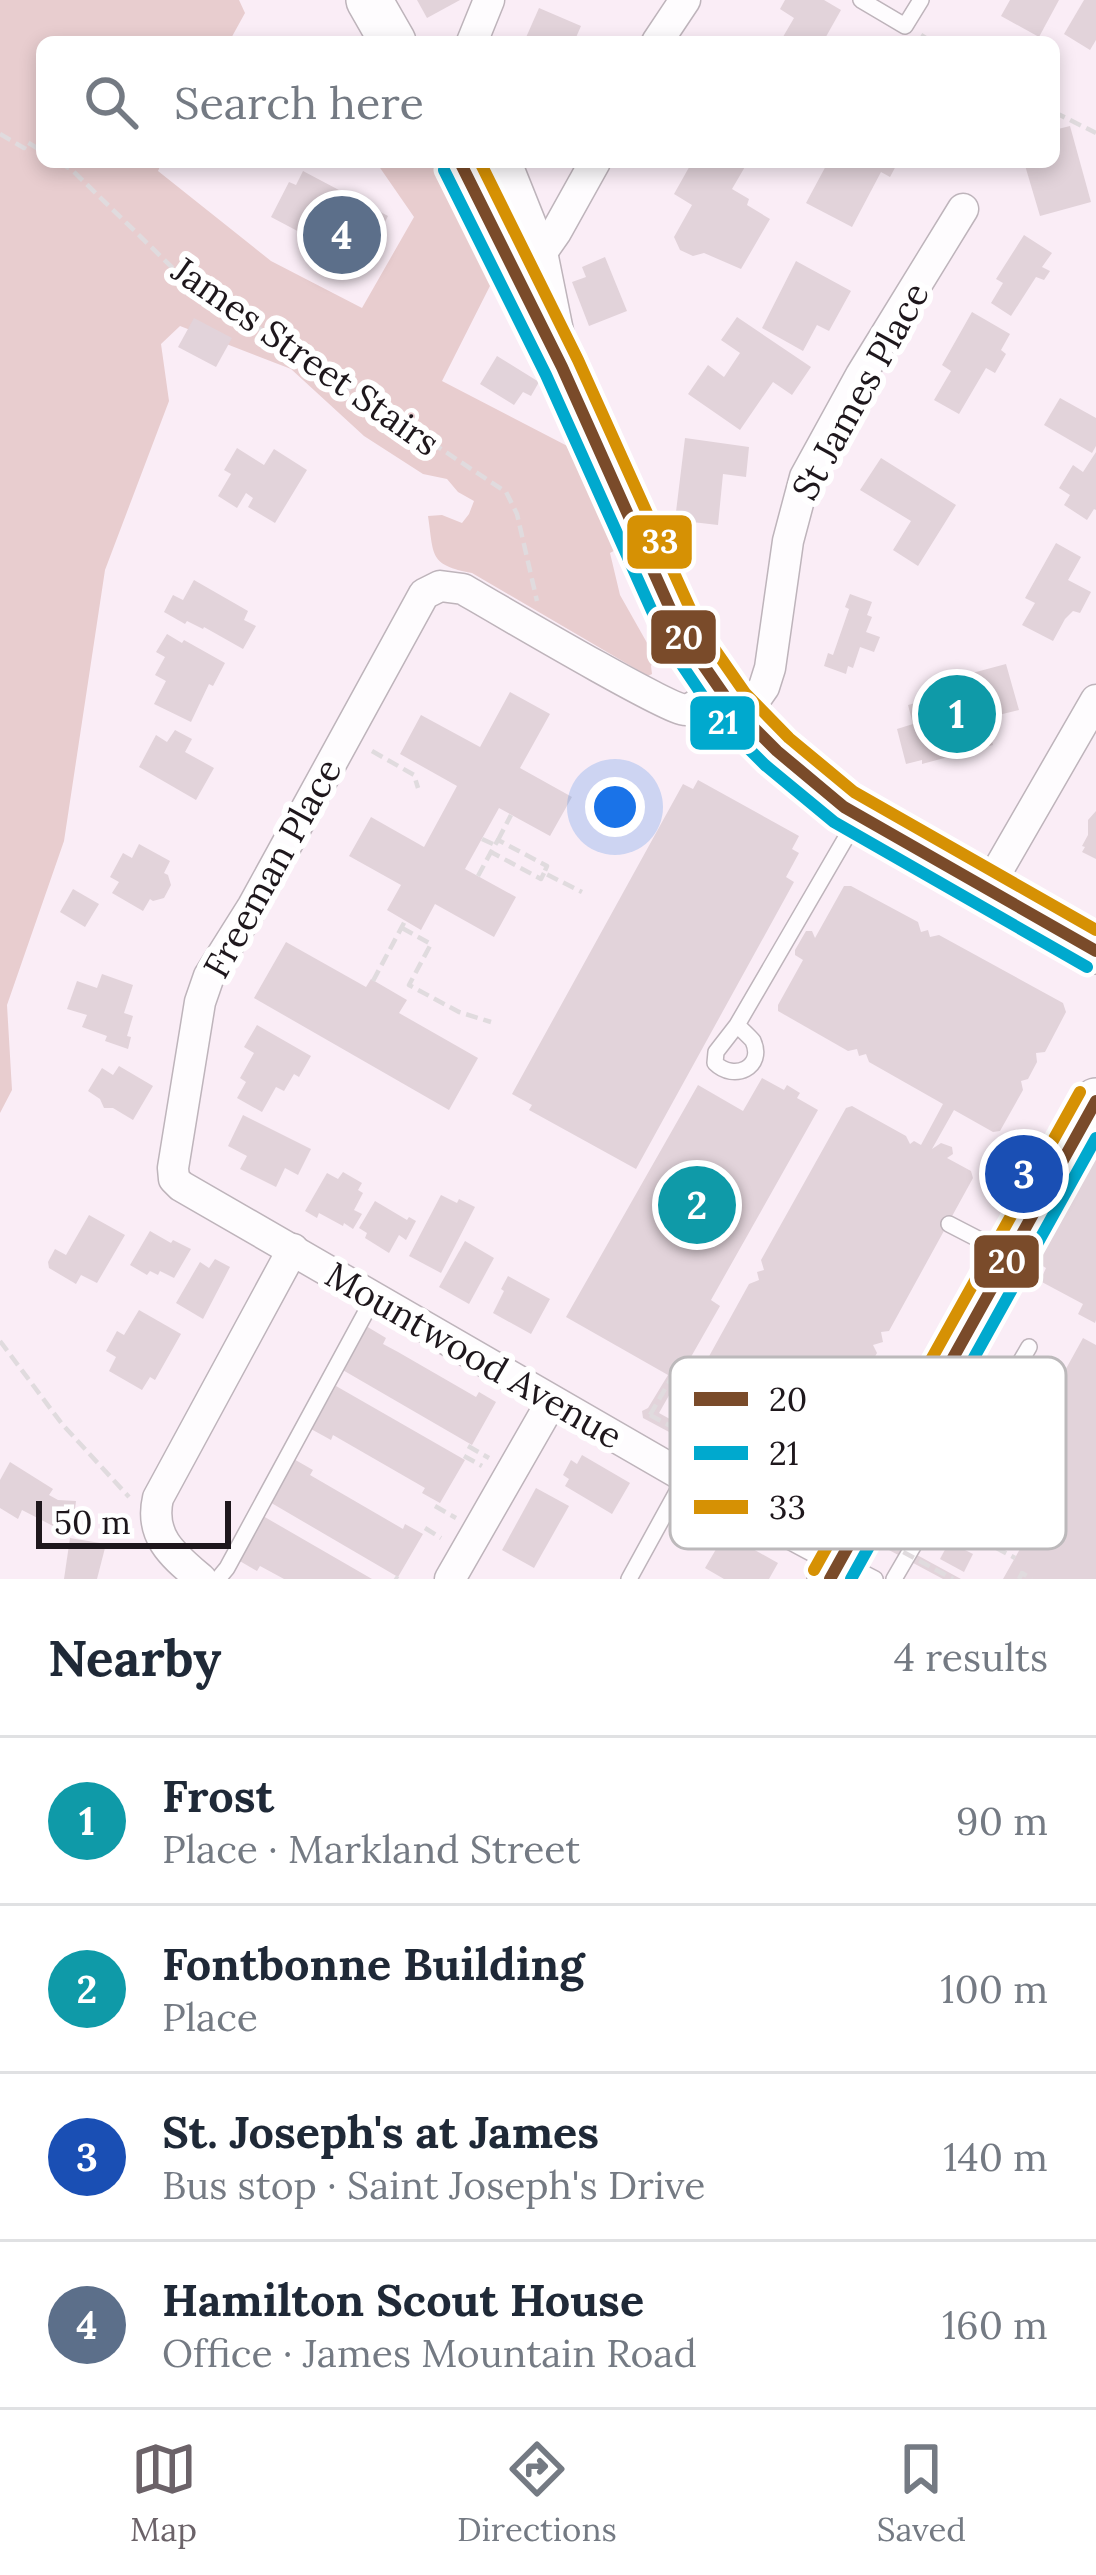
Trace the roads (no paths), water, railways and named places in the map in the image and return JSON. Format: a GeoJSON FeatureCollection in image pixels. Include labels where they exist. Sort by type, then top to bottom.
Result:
{"type":"FeatureCollection","features":[{"type":"Feature","properties":{"kind":"main road"},"geometry":{"type":"LineString","coordinates":[[369,0],[390,36]]}},
{"type":"Feature","properties":{"kind":"main road"},"geometry":{"type":"LineString","coordinates":[[463,168],[562,367],[681,633],[730,703],[777,752],[859,816],[1096,951]]}},
{"type":"Feature","properties":{"kind":"main road"},"geometry":{"type":"LineString","coordinates":[[953,1357],[1096,1101]]}},
{"type":"Feature","properties":{"kind":"street"},"geometry":{"type":"LineString","coordinates":[[473,36],[489,0]]}},
{"type":"Feature","properties":{"kind":"street"},"geometry":{"type":"LineString","coordinates":[[661,36],[685,0]]}},
{"type":"Feature","properties":{"kind":"street"},"geometry":{"type":"LineString","coordinates":[[508,168],[542,252],[562,367]]}},
{"type":"Feature","properties":{"kind":"street"},"geometry":{"type":"LineString","coordinates":[[542,252],[592,168]]}},
{"type":"Feature","properties":{"kind":"street","name":"St James Place"},"geometry":{"type":"LineString","coordinates":[[730,703],[764,687],[788,541],[805,477],[963,209]]}},
{"type":"Feature","properties":{"kind":"street","name":"Freeman Place"},"geometry":{"type":"LineString","coordinates":[[174,1179],[196,1022],[209,976],[253,906],[424,594],[440,586],[463,589],[673,708],[730,703]]}},
{"type":"Feature","properties":{"kind":"street"},"geometry":{"type":"LineString","coordinates":[[987,889],[1096,700]]}},
{"type":"Feature","properties":{"kind":"street","name":"Mountwood Avenue"},"geometry":{"type":"LineString","coordinates":[[174,1179],[670,1468]]}},
{"type":"Feature","properties":{"kind":"street"},"geometry":{"type":"LineString","coordinates":[[200,1577],[162,1544],[156,1506],[292,1250]]}},
{"type":"Feature","properties":{"kind":"street"},"geometry":{"type":"LineString","coordinates":[[449,1579],[552,1401]]}},
{"type":"Feature","properties":{"kind":"street","name":"Mountwood Avenue"},"geometry":{"type":"LineString","coordinates":[[811,1549],[857,1575]]}},
{"type":"Feature","properties":{"kind":"lane"},"geometry":{"type":"LineString","coordinates":[[861,0],[905,26],[921,0]]}},
{"type":"Feature","properties":{"kind":"lane"},"geometry":{"type":"LineString","coordinates":[[737,1025],[752,1040],[754,1052],[751,1064],[730,1073],[715,1063],[716,1052],[737,1025],[859,816]]}},
{"type":"Feature","properties":{"kind":"lane"},"geometry":{"type":"LineString","coordinates":[[949,1224],[1010,1256]]}},
{"type":"Feature","properties":{"kind":"lane"},"geometry":{"type":"LineString","coordinates":[[200,1577],[227,1568],[374,1297]]}},
{"type":"Feature","properties":{"kind":"lane"},"geometry":{"type":"LineString","coordinates":[[1023,1357],[1029,1347]]}},
{"type":"Feature","properties":{"kind":"lane"},"geometry":{"type":"LineString","coordinates":[[629,1579],[670,1504]]}},
{"type":"Feature","properties":{"kind":"lane"},"geometry":{"type":"LineString","coordinates":[[893,1579],[911,1549]]}},
{"type":"Feature","properties":{"kind":"place","name":"Hamilton Scout House"},"geometry":{"type":"Point","coordinates":[342,235]}},
{"type":"Feature","properties":{"kind":"place","name":"Frost"},"geometry":{"type":"Point","coordinates":[957,714]}},
{"type":"Feature","properties":{"kind":"place","name":"St. Joseph's at James"},"geometry":{"type":"Point","coordinates":[1024,1174]}},
{"type":"Feature","properties":{"kind":"place","name":"Fontbonne Building"},"geometry":{"type":"Point","coordinates":[697,1205]}}]}
